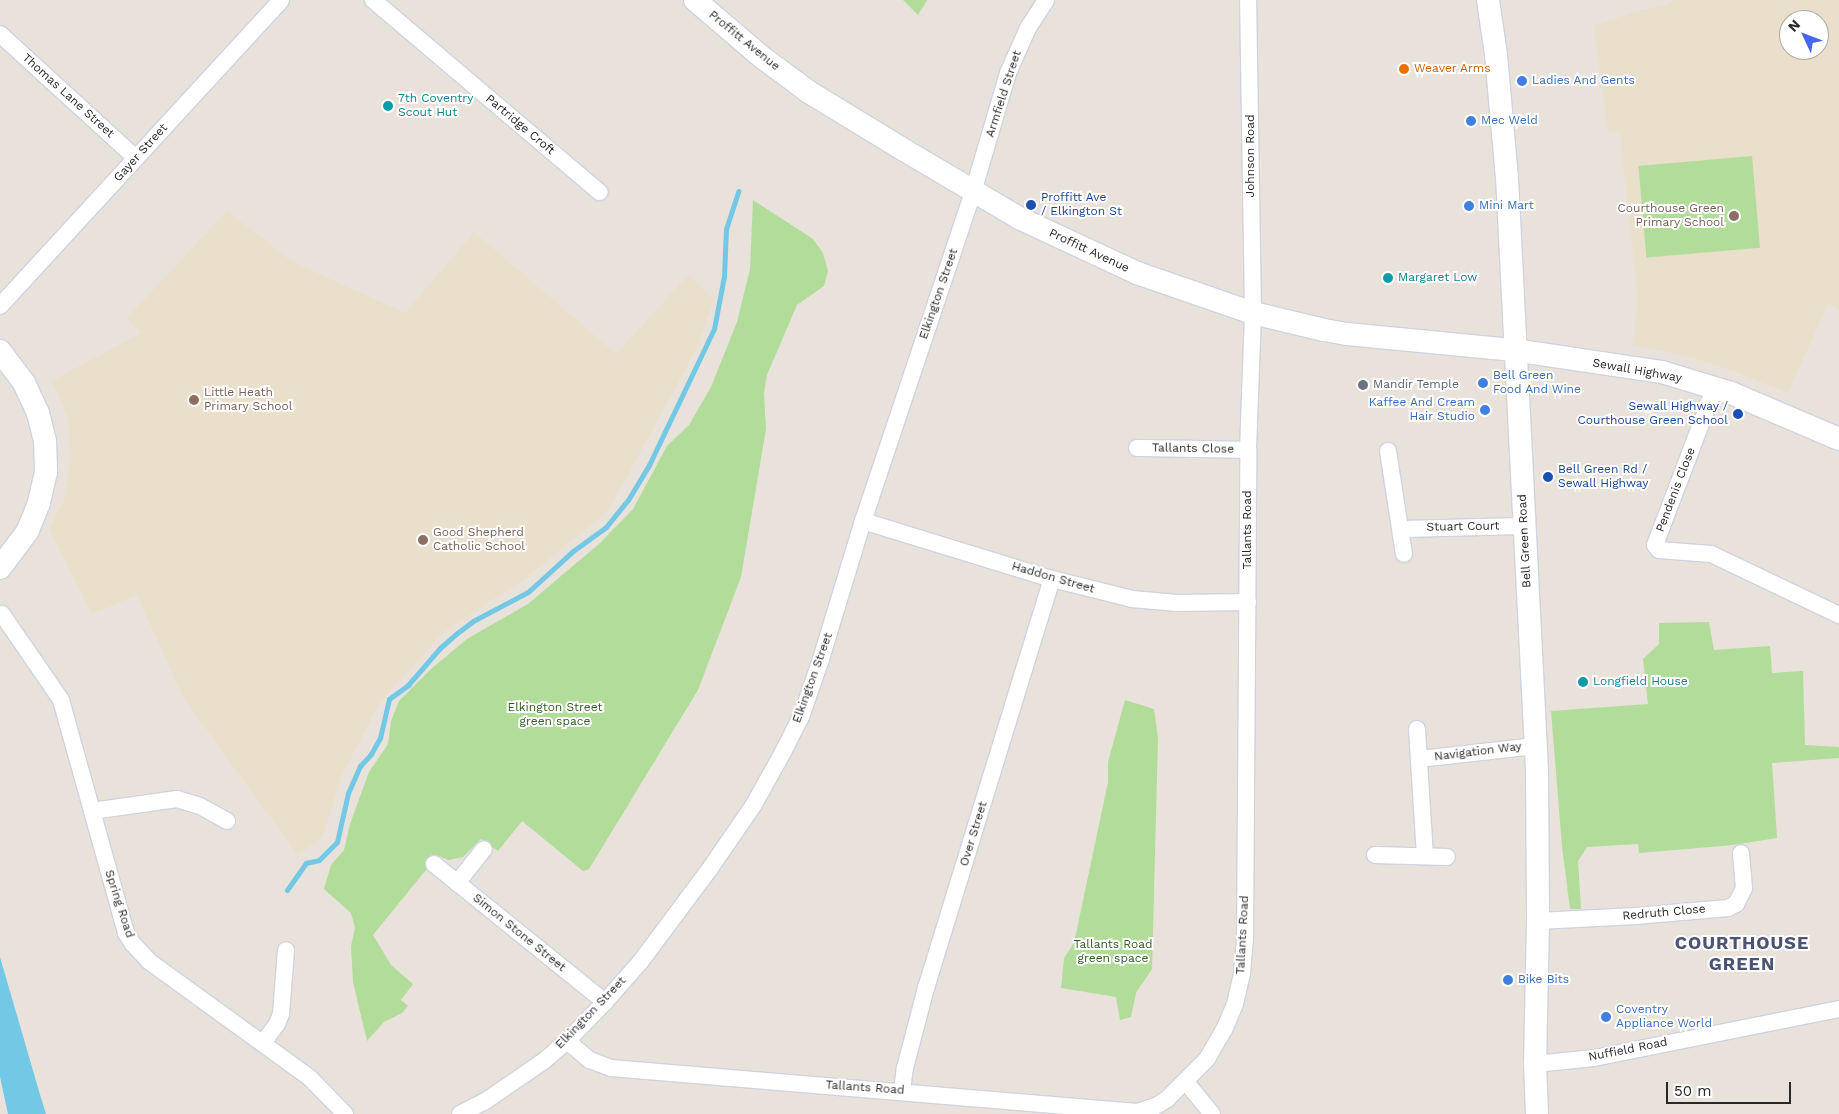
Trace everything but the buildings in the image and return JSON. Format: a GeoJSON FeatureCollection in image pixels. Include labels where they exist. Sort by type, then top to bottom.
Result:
{"type":"FeatureCollection","features":[{"type":"Feature","properties":{"kind":"main road","name":"Proffitt Avenue"},"geometry":{"type":"LineString","coordinates":[[695,0],[764,58],[809,92],[1019,218],[1136,273],[1253,313],[1347,334],[1514,350]]}},
{"type":"Feature","properties":{"kind":"main road","name":"Bell Green Road"},"geometry":{"type":"LineString","coordinates":[[1492,1],[1507,178],[1514,350],[1536,746],[1538,920],[1535,1074],[1537,1114]]}},
{"type":"Feature","properties":{"kind":"main road","name":"Sewall Highway"},"geometry":{"type":"LineString","coordinates":[[1514,350],[1662,372],[1715,387],[1839,439]]}},
{"type":"Feature","properties":{"kind":"main road"},"geometry":{"type":"LineString","coordinates":[[0,351],[24,383],[38,413],[45,442],[46,472],[39,503],[27,532],[0,568]]}},
{"type":"Feature","properties":{"kind":"main road","name":"Bell Green Road"},"geometry":{"type":"LineString","coordinates":[[1528,1114],[1535,1074]]}},
{"type":"Feature","properties":{"kind":"street","name":"Gayer Street"},"geometry":{"type":"LineString","coordinates":[[0,306],[281,0]]}},
{"type":"Feature","properties":{"kind":"street","name":"Partridge Croft"},"geometry":{"type":"LineString","coordinates":[[373,0],[599,192]]}},
{"type":"Feature","properties":{"kind":"street","name":"Armfield Street"},"geometry":{"type":"LineString","coordinates":[[973,192],[1008,73],[1028,28],[1046,0]]}},
{"type":"Feature","properties":{"kind":"street","name":"Johnson Road"},"geometry":{"type":"LineString","coordinates":[[1248,0],[1253,313]]}},
{"type":"Feature","properties":{"kind":"street","name":"Thomas Lane Street"},"geometry":{"type":"LineString","coordinates":[[0,34],[136,158]]}},
{"type":"Feature","properties":{"kind":"street","name":"Elkington Street"},"geometry":{"type":"LineString","coordinates":[[460,1114],[484,1102],[518,1080],[567,1041],[605,1002],[647,953],[711,867],[753,806],[801,717],[822,659],[863,521],[973,192]]}},
{"type":"Feature","properties":{"kind":"street","name":"Tallants Road"},"geometry":{"type":"LineString","coordinates":[[567,1041],[590,1060],[611,1068],[1137,1112],[1156,1106],[1186,1082],[1207,1059],[1224,1030],[1235,1004],[1242,973],[1245,940],[1248,450],[1253,313]]}},
{"type":"Feature","properties":{"kind":"street","name":"Pendenis Close"},"geometry":{"type":"LineString","coordinates":[[1715,387],[1655,545],[1659,550],[1711,554],[1839,615]]}},
{"type":"Feature","properties":{"kind":"street","name":"Tallants Close"},"geometry":{"type":"LineString","coordinates":[[1137,448],[1248,450]]}},
{"type":"Feature","properties":{"kind":"street"},"geometry":{"type":"LineString","coordinates":[[1388,451],[1404,554]]}},
{"type":"Feature","properties":{"kind":"street","name":"Haddon Street"},"geometry":{"type":"LineString","coordinates":[[863,521],[1052,579],[1132,599],[1176,603],[1248,602]]}},
{"type":"Feature","properties":{"kind":"street","name":"Stuart Court"},"geometry":{"type":"LineString","coordinates":[[1401,529],[1524,526]]}},
{"type":"Feature","properties":{"kind":"street","name":"Over Street"},"geometry":{"type":"LineString","coordinates":[[902,1091],[905,1068],[926,988],[1052,579]]}},
{"type":"Feature","properties":{"kind":"street","name":"Spring Road"},"geometry":{"type":"LineString","coordinates":[[2,614],[61,700],[126,933],[133,944],[150,962],[310,1077],[345,1114]]}},
{"type":"Feature","properties":{"kind":"street","name":"Navigation Way"},"geometry":{"type":"LineString","coordinates":[[1417,729],[1425,856]]}},
{"type":"Feature","properties":{"kind":"street","name":"Navigation Way"},"geometry":{"type":"LineString","coordinates":[[1420,759],[1536,746]]}},
{"type":"Feature","properties":{"kind":"street"},"geometry":{"type":"LineString","coordinates":[[92,811],[177,799],[200,806],[227,821]]}},
{"type":"Feature","properties":{"kind":"street"},"geometry":{"type":"LineString","coordinates":[[457,883],[484,849]]}},
{"type":"Feature","properties":{"kind":"street","name":"Redruth Close"},"geometry":{"type":"LineString","coordinates":[[1538,920],[1636,916],[1728,908],[1736,904],[1744,888],[1741,854]]}},
{"type":"Feature","properties":{"kind":"street"},"geometry":{"type":"LineString","coordinates":[[1374,855],[1448,857]]}},
{"type":"Feature","properties":{"kind":"street","name":"Simon Stone Street"},"geometry":{"type":"LineString","coordinates":[[434,864],[605,1002]]}},
{"type":"Feature","properties":{"kind":"street"},"geometry":{"type":"LineString","coordinates":[[263,1043],[277,1024],[281,1014],[286,950]]}},
{"type":"Feature","properties":{"kind":"street","name":"Nuffield Road"},"geometry":{"type":"LineString","coordinates":[[1535,1074],[1594,1058],[1839,1009]]}},
{"type":"Feature","properties":{"kind":"street"},"geometry":{"type":"LineString","coordinates":[[1186,1082],[1212,1114]]}},
{"type":"Feature","properties":{"kind":"shaded area","name":"Courthouse Green Primary School"},"geometry":{"type":"Polygon","coordinates":[[[1676,0],[1839,0],[1839,309],[1828,304],[1788,393],[1731,370],[1683,355],[1633,345],[1638,299],[1620,132],[1608,133],[1594,26],[1637,11],[1667,5],[1676,0]]]}},
{"type":"Feature","properties":{"kind":"shaded area","name":"Good Shepherd Catholic School"},"geometry":{"type":"Polygon","coordinates":[[[227,211],[291,261],[405,313],[474,232],[616,354],[688,275],[714,300],[697,348],[608,511],[527,577],[444,632],[380,702],[342,775],[322,838],[298,855],[184,699],[137,595],[92,614],[49,528],[63,503],[71,460],[68,418],[52,381],[141,333],[127,318],[227,211]]]}},
{"type":"Feature","properties":{"kind":"green space"},"geometry":{"type":"Polygon","coordinates":[[[903,0],[927,0],[918,15],[903,0]]]}},
{"type":"Feature","properties":{"kind":"green space"},"geometry":{"type":"Polygon","coordinates":[[[1752,156],[1760,248],[1646,258],[1638,166],[1752,156]]]}},
{"type":"Feature","properties":{"kind":"green space","name":"Elkington Street green space"},"geometry":{"type":"Polygon","coordinates":[[[753,200],[813,239],[823,253],[828,271],[824,286],[797,305],[767,375],[764,393],[766,429],[741,577],[698,690],[589,869],[583,871],[522,821],[498,851],[481,839],[463,857],[448,860],[439,856],[373,935],[391,965],[413,984],[401,1000],[408,1006],[402,1013],[384,1022],[367,1041],[353,982],[351,946],[355,928],[351,913],[324,889],[331,865],[344,850],[350,824],[369,772],[388,744],[391,721],[399,701],[431,669],[467,639],[528,604],[600,543],[633,509],[667,446],[689,425],[711,387],[737,322],[750,269],[753,200]]]}},
{"type":"Feature","properties":{"kind":"green space"},"geometry":{"type":"Polygon","coordinates":[[[1709,622],[1714,650],[1770,646],[1772,673],[1803,671],[1805,745],[1839,747],[1839,758],[1772,763],[1777,838],[1733,845],[1639,853],[1638,844],[1587,847],[1578,861],[1581,909],[1570,909],[1562,846],[1551,711],[1648,704],[1643,659],[1659,644],[1659,623],[1709,622]]]}},
{"type":"Feature","properties":{"kind":"green space","name":"Tallants Road green space"},"geometry":{"type":"Polygon","coordinates":[[[1125,700],[1154,709],[1158,738],[1152,969],[1136,993],[1131,1017],[1120,1020],[1116,997],[1061,988],[1064,958],[1074,943],[1108,782],[1108,762],[1125,700]]]}},
{"type":"Feature","properties":{"kind":"water"},"geometry":{"type":"Polygon","coordinates":[[[0,957],[46,1114],[8,1114],[0,1077],[0,957]]]}},
{"type":"Feature","properties":{"kind":"waterway"},"geometry":{"type":"LineString","coordinates":[[287,890],[306,863],[319,860],[337,842],[348,793],[360,766],[371,754],[380,738],[389,699],[408,685],[440,648],[456,634],[473,621],[528,592],[573,551],[606,527],[628,500],[649,465],[714,329],[724,276],[726,229],[738,191]]}},
{"type":"Feature","properties":{"kind":"place","name":"Weaver Arms"},"geometry":{"type":"Point","coordinates":[1404,69]}},
{"type":"Feature","properties":{"kind":"place","name":"Ladies And Gents"},"geometry":{"type":"Point","coordinates":[1522,81]}},
{"type":"Feature","properties":{"kind":"place","name":"7th Coventry Scout Hut"},"geometry":{"type":"Point","coordinates":[388,106]}},
{"type":"Feature","properties":{"kind":"place","name":"Mec Weld"},"geometry":{"type":"Point","coordinates":[1471,121]}},
{"type":"Feature","properties":{"kind":"place","name":"Proffitt Ave / Elkington St"},"geometry":{"type":"Point","coordinates":[1031,205]}},
{"type":"Feature","properties":{"kind":"place","name":"Mini Mart"},"geometry":{"type":"Point","coordinates":[1469,206]}},
{"type":"Feature","properties":{"kind":"place","name":"Courthouse Green Primary School"},"geometry":{"type":"Point","coordinates":[1734,216]}},
{"type":"Feature","properties":{"kind":"place","name":"Margaret Low"},"geometry":{"type":"Point","coordinates":[1388,278]}},
{"type":"Feature","properties":{"kind":"place","name":"Bell Green Food And Wine"},"geometry":{"type":"Point","coordinates":[1483,383]}},
{"type":"Feature","properties":{"kind":"place","name":"Mandir Temple"},"geometry":{"type":"Point","coordinates":[1363,385]}},
{"type":"Feature","properties":{"kind":"place","name":"Little Heath Primary School"},"geometry":{"type":"Point","coordinates":[194,400]}},
{"type":"Feature","properties":{"kind":"place","name":"Kaffee And Cream Hair Studio"},"geometry":{"type":"Point","coordinates":[1485,410]}},
{"type":"Feature","properties":{"kind":"place","name":"Sewall Highway / Courthouse Green School"},"geometry":{"type":"Point","coordinates":[1738,414]}},
{"type":"Feature","properties":{"kind":"place","name":"Bell Green Rd / Sewall Highway"},"geometry":{"type":"Point","coordinates":[1548,477]}},
{"type":"Feature","properties":{"kind":"place","name":"Good Shepherd Catholic School"},"geometry":{"type":"Point","coordinates":[423,540]}},
{"type":"Feature","properties":{"kind":"place","name":"Longfield House"},"geometry":{"type":"Point","coordinates":[1583,682]}},
{"type":"Feature","properties":{"kind":"place","name":"Bike Bits"},"geometry":{"type":"Point","coordinates":[1508,980]}},
{"type":"Feature","properties":{"kind":"place","name":"Coventry Appliance World"},"geometry":{"type":"Point","coordinates":[1606,1017]}},
{"type":"Feature","properties":{"kind":"district","name":"COURTHOUSE GREEN"},"geometry":{"type":"Point","coordinates":[1742,954]}}]}
